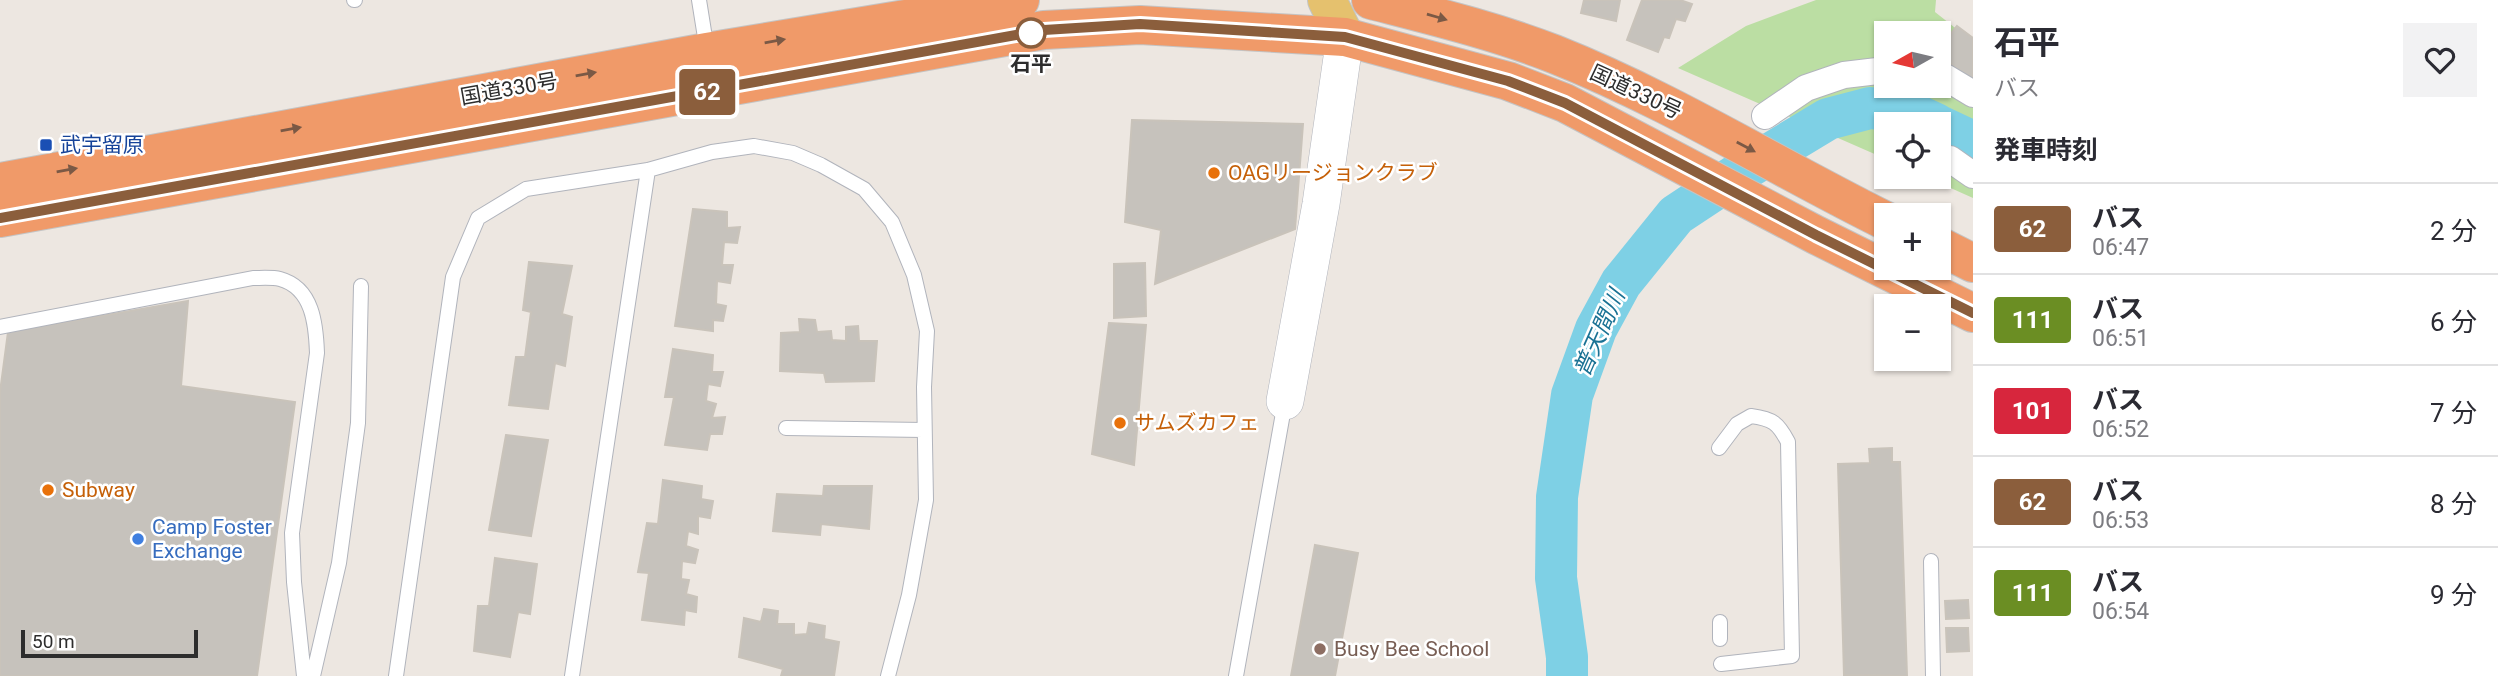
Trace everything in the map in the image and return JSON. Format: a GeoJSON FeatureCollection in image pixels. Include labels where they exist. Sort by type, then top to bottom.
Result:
{"type":"FeatureCollection","features":[{"type":"Feature","properties":{"kind":"highway","name":"国道330号"},"geometry":{"type":"LineString","coordinates":[[0,218],[710,72],[1020,0]]}},
{"type":"Feature","properties":{"kind":"highway","name":"国道330号"},"geometry":{"type":"LineString","coordinates":[[1371,0],[1512,39],[1556,55],[1686,114],[1870,213]]}},
{"type":"Feature","properties":{"kind":"highway","name":"国道330号"},"geometry":{"type":"LineString","coordinates":[[0,182],[710,72],[1044,30],[1140,24],[1345,37],[1508,81],[1565,103],[1816,235],[1973,313]]}},
{"type":"Feature","properties":{"kind":"highway"},"geometry":{"type":"LineString","coordinates":[[1951,252],[1973,263]]}},
{"type":"Feature","properties":{"kind":"main road"},"geometry":{"type":"LineString","coordinates":[[1327,0],[1345,37]]}},
{"type":"Feature","properties":{"kind":"main road"},"geometry":{"type":"LineString","coordinates":[[1345,37],[1359,0]]}},
{"type":"Feature","properties":{"kind":"street"},"geometry":{"type":"LineString","coordinates":[[1285,401],[1321,204],[1345,37]]}},
{"type":"Feature","properties":{"kind":"street"},"geometry":{"type":"LineString","coordinates":[[1765,116],[1806,88],[1844,75],[1874,71]]}},
{"type":"Feature","properties":{"kind":"street"},"geometry":{"type":"LineString","coordinates":[[1951,81],[1973,94]]}},
{"type":"Feature","properties":{"kind":"street"},"geometry":{"type":"LineString","coordinates":[[1951,160],[1973,175]]}},
{"type":"Feature","properties":{"kind":"lane"},"geometry":{"type":"LineString","coordinates":[[699,0],[710,72]]}},
{"type":"Feature","properties":{"kind":"lane"},"geometry":{"type":"LineString","coordinates":[[396,676],[453,277],[478,218],[526,189],[648,170],[712,152],[754,146],[793,153],[821,165],[863,189],[892,222],[914,275],[927,331],[924,430],[926,500],[909,595],[888,676]]}},
{"type":"Feature","properties":{"kind":"lane"},"geometry":{"type":"LineString","coordinates":[[572,676],[648,170]]}},
{"type":"Feature","properties":{"kind":"lane"},"geometry":{"type":"LineString","coordinates":[[0,327],[253,278],[281,279],[299,290],[310,304],[316,331],[317,353],[292,533],[294,582],[304,676]]}},
{"type":"Feature","properties":{"kind":"lane"},"geometry":{"type":"LineString","coordinates":[[313,676],[339,562],[358,424],[360,286]]}},
{"type":"Feature","properties":{"kind":"lane"},"geometry":{"type":"LineString","coordinates":[[1236,676],[1285,401]]}},
{"type":"Feature","properties":{"kind":"lane"},"geometry":{"type":"LineString","coordinates":[[1719,448],[1737,424],[1751,416],[1765,418],[1779,425],[1788,442],[1792,656],[1721,664]]}},
{"type":"Feature","properties":{"kind":"lane"},"geometry":{"type":"LineString","coordinates":[[786,428],[924,430]]}},
{"type":"Feature","properties":{"kind":"lane"},"geometry":{"type":"LineString","coordinates":[[1931,561],[1933,676]]}},
{"type":"Feature","properties":{"kind":"lane"},"geometry":{"type":"LineString","coordinates":[[1720,622],[1720,639]]}},
{"type":"Feature","properties":{"kind":"green space"},"geometry":{"type":"Polygon","coordinates":[[[1816,0],[1936,0],[1935,12],[1946,21],[1874,21],[1874,98],[1951,98],[1951,25],[1973,42],[1973,198],[1951,188],[1951,112],[1874,112],[1874,154],[1678,68],[1746,26],[1816,0]]]}},
{"type":"Feature","properties":{"kind":"building"},"geometry":{"type":"Polygon","coordinates":[[[1584,0],[1620,0],[1616,21],[1581,13],[1584,0]]]}},
{"type":"Feature","properties":{"kind":"building"},"geometry":{"type":"Polygon","coordinates":[[[1642,0],[1680,0],[1692,4],[1685,21],[1676,19],[1669,38],[1664,37],[1658,52],[1627,40],[1642,0]]]}},
{"type":"Feature","properties":{"kind":"building"},"geometry":{"type":"Polygon","coordinates":[[[1957,26],[1973,38],[1973,80],[1951,64],[1951,33],[1957,26]]]}},
{"type":"Feature","properties":{"kind":"building","name":"OAGリージョンクラブ"},"geometry":{"type":"Polygon","coordinates":[[[1132,120],[1303,124],[1295,229],[1155,284],[1161,230],[1125,222],[1132,120]]]}},
{"type":"Feature","properties":{"kind":"building"},"geometry":{"type":"Polygon","coordinates":[[[693,209],[727,212],[727,228],[740,227],[737,243],[724,242],[722,265],[733,265],[730,283],[717,281],[716,304],[726,306],[723,321],[713,320],[713,331],[675,326],[693,209]]]}},
{"type":"Feature","properties":{"kind":"building"},"geometry":{"type":"Polygon","coordinates":[[[529,262],[572,266],[562,314],[572,317],[565,366],[555,363],[548,409],[509,405],[516,357],[525,357],[531,312],[523,310],[529,262]]]}},
{"type":"Feature","properties":{"kind":"building"},"geometry":{"type":"Polygon","coordinates":[[[1145,263],[1146,316],[1114,318],[1114,264],[1145,263]]]}},
{"type":"Feature","properties":{"kind":"building","name":"Camp Foster Exchange"},"geometry":{"type":"Polygon","coordinates":[[[188,301],[181,386],[295,402],[257,676],[0,676],[0,392],[8,332],[188,301]]]}},
{"type":"Feature","properties":{"kind":"building"},"geometry":{"type":"Polygon","coordinates":[[[799,319],[815,320],[817,332],[831,331],[832,340],[846,341],[846,327],[858,326],[859,341],[877,341],[874,381],[826,382],[824,373],[780,371],[781,333],[800,332],[799,319]]]}},
{"type":"Feature","properties":{"kind":"building"},"geometry":{"type":"Polygon","coordinates":[[[1109,323],[1146,325],[1134,465],[1092,454],[1109,323]]]}},
{"type":"Feature","properties":{"kind":"building"},"geometry":{"type":"Polygon","coordinates":[[[673,349],[713,355],[712,372],[723,372],[720,386],[708,384],[706,401],[716,404],[712,418],[725,417],[722,434],[710,434],[707,450],[665,445],[674,397],[665,397],[673,349]]]}},
{"type":"Feature","properties":{"kind":"building"},"geometry":{"type":"Polygon","coordinates":[[[506,435],[548,440],[531,536],[489,530],[506,435]]]}},
{"type":"Feature","properties":{"kind":"building"},"geometry":{"type":"Polygon","coordinates":[[[1892,448],[1892,462],[1900,462],[1907,676],[1844,675],[1838,464],[1870,463],[1869,449],[1892,448]]]}},
{"type":"Feature","properties":{"kind":"building"},"geometry":{"type":"Polygon","coordinates":[[[663,480],[702,486],[701,499],[713,501],[710,518],[698,516],[698,534],[688,531],[686,546],[698,550],[695,563],[682,561],[681,579],[689,580],[686,594],[697,597],[696,612],[685,610],[684,625],[642,620],[649,573],[638,572],[647,523],[658,524],[663,480]]]}},
{"type":"Feature","properties":{"kind":"building"},"geometry":{"type":"Polygon","coordinates":[[[824,486],[872,486],[869,529],[821,524],[820,535],[773,531],[777,494],[823,496],[824,486]]]}},
{"type":"Feature","properties":{"kind":"building"},"geometry":{"type":"Polygon","coordinates":[[[1315,545],[1358,553],[1335,676],[1291,676],[1315,545]]]}},
{"type":"Feature","properties":{"kind":"building"},"geometry":{"type":"Polygon","coordinates":[[[495,558],[537,564],[530,614],[518,612],[510,657],[474,651],[478,606],[489,606],[495,558]]]}},
{"type":"Feature","properties":{"kind":"building"},"geometry":{"type":"Polygon","coordinates":[[[1968,600],[1969,618],[1946,619],[1945,601],[1968,600]]]}},
{"type":"Feature","properties":{"kind":"building"},"geometry":{"type":"Polygon","coordinates":[[[764,609],[778,611],[777,624],[794,624],[794,635],[807,634],[809,623],[825,626],[824,639],[839,642],[834,676],[781,676],[783,669],[739,657],[744,618],[761,622],[764,609]]]}},
{"type":"Feature","properties":{"kind":"building"},"geometry":{"type":"Polygon","coordinates":[[[1946,628],[1968,628],[1969,651],[1947,652],[1946,628]]]}},
{"type":"Feature","properties":{"kind":"waterway","name":"普天間川"},"geometry":{"type":"LineString","coordinates":[[1567,676],[1567,657],[1556,578],[1557,497],[1572,395],[1596,329],[1621,283],[1676,215],[1750,166],[1828,119],[1870,108],[1904,112]]}},
{"type":"Feature","properties":{"kind":"waterway","name":"普天間川"},"geometry":{"type":"LineString","coordinates":[[1951,132],[1973,142]]}},
{"type":"Feature","properties":{"kind":"bus line","name":"62"},"geometry":{"type":"LineString","coordinates":[[0,218],[1044,30],[1140,24],[1345,37],[1508,81],[1565,103],[1816,235],[1973,313]]}},
{"type":"Feature","properties":{"kind":"place","name":"石平"},"geometry":{"type":"Point","coordinates":[1031,33]}},
{"type":"Feature","properties":{"kind":"place","name":"武宇留原"},"geometry":{"type":"Point","coordinates":[46,145]}},
{"type":"Feature","properties":{"kind":"place","name":"OAGリージョンクラブ"},"geometry":{"type":"Point","coordinates":[1214,173]}},
{"type":"Feature","properties":{"kind":"place","name":"サムズカフェ"},"geometry":{"type":"Point","coordinates":[1120,423]}},
{"type":"Feature","properties":{"kind":"place","name":"Subway"},"geometry":{"type":"Point","coordinates":[48,490]}},
{"type":"Feature","properties":{"kind":"place","name":"Camp Foster Exchange"},"geometry":{"type":"Point","coordinates":[138,539]}},
{"type":"Feature","properties":{"kind":"place","name":"Busy Bee School"},"geometry":{"type":"Point","coordinates":[1320,649]}}]}
